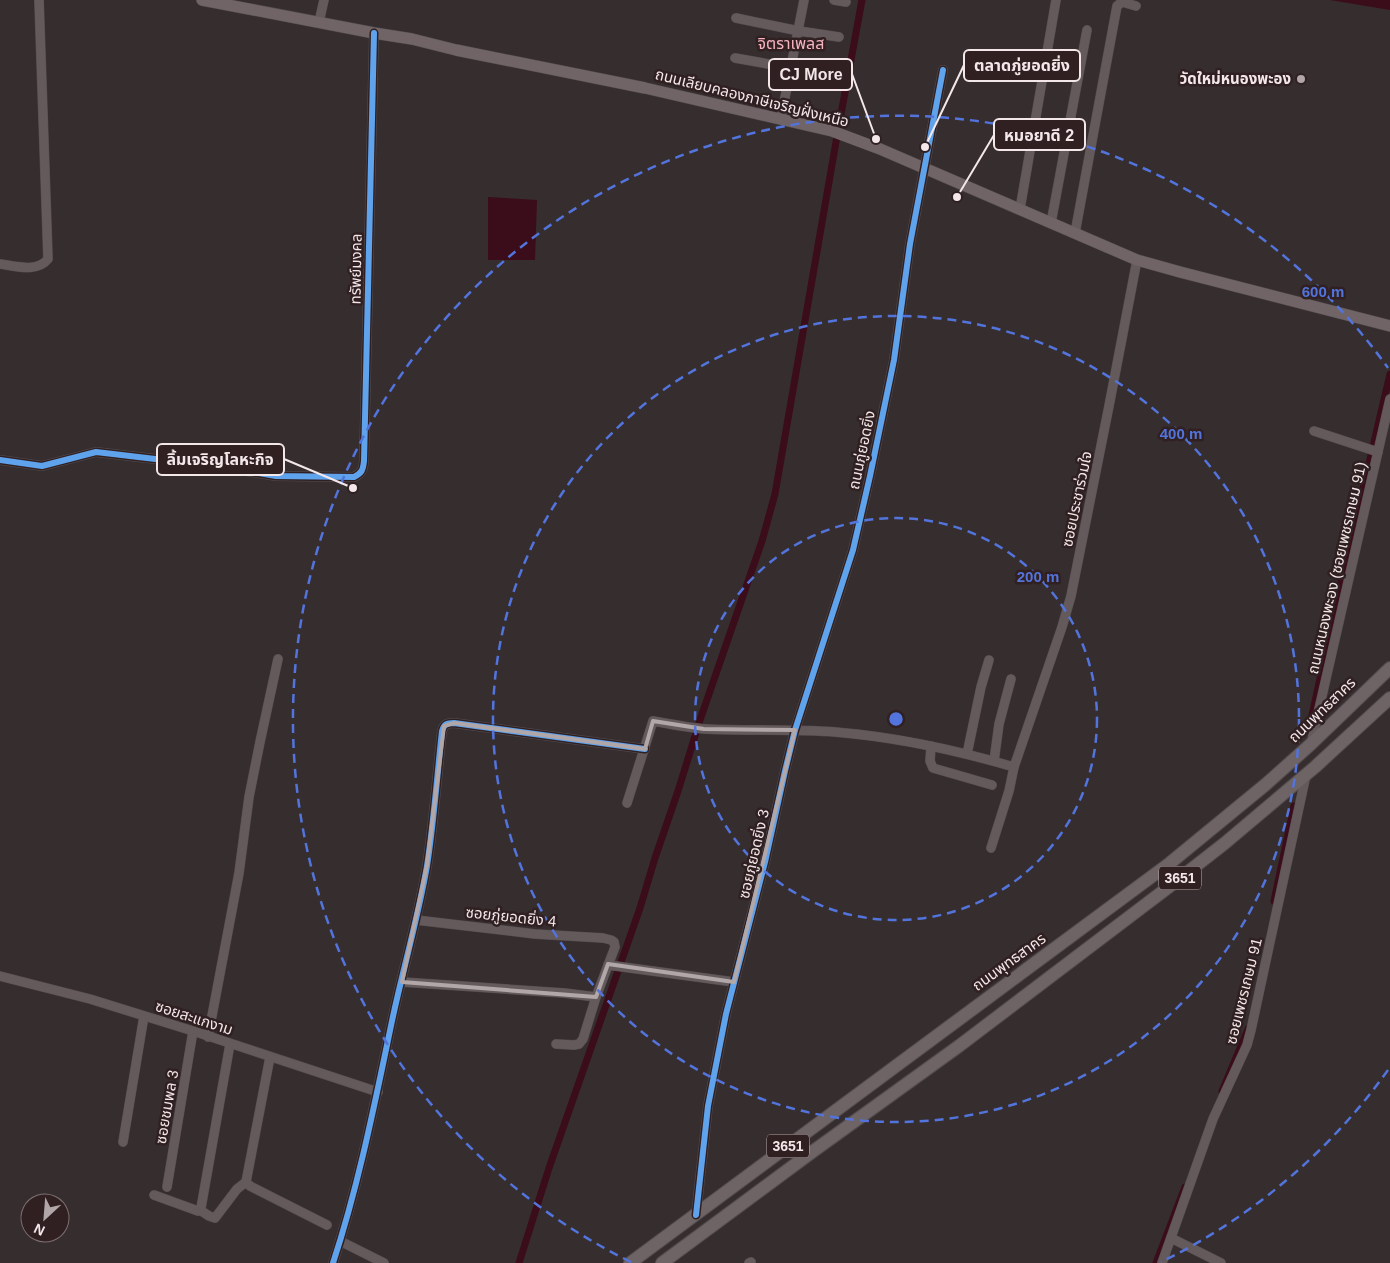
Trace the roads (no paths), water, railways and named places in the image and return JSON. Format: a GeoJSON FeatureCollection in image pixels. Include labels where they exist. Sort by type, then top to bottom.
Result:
{"type":"FeatureCollection","features":[{"type":"Feature","properties":{"kind":"main road","name":"ถนนเลียบคลองภาษีเจริญฝั่งเหนือ"},"geometry":{"type":"LineString","coordinates":[[202,0],[374,33],[412,38],[456,50],[645,88],[837,132],[1137,260],[1390,326]]}},
{"type":"Feature","properties":{"kind":"main road","name":"ถนนพุทธสาคร"},"geometry":{"type":"LineString","coordinates":[[630,1263],[1170,863],[1244,804],[1311,744],[1390,668]]}},
{"type":"Feature","properties":{"kind":"main road","name":"3651"},"geometry":{"type":"LineString","coordinates":[[662,1263],[959,1046],[1178,880],[1306,775],[1390,698]]}},
{"type":"Feature","properties":{"kind":"main road"},"geometry":{"type":"LineString","coordinates":[[946,1028],[959,1046]]}},
{"type":"Feature","properties":{"kind":"street"},"geometry":{"type":"LineString","coordinates":[[0,264],[29,268],[44,264],[48,259],[39,0]]}},
{"type":"Feature","properties":{"kind":"street"},"geometry":{"type":"LineString","coordinates":[[318,22],[324,0]]}},
{"type":"Feature","properties":{"kind":"street"},"geometry":{"type":"LineString","coordinates":[[781,118],[804,0]]}},
{"type":"Feature","properties":{"kind":"street"},"geometry":{"type":"LineString","coordinates":[[834,0],[846,2]]}},
{"type":"Feature","properties":{"kind":"street"},"geometry":{"type":"LineString","coordinates":[[1020,210],[1056,0]]}},
{"type":"Feature","properties":{"kind":"street"},"geometry":{"type":"LineString","coordinates":[[1076,233],[1117,6],[1122,2],[1136,6]]}},
{"type":"Feature","properties":{"kind":"street"},"geometry":{"type":"LineString","coordinates":[[736,18],[839,37]]}},
{"type":"Feature","properties":{"kind":"street"},"geometry":{"type":"LineString","coordinates":[[1051,222],[1087,30]]}},
{"type":"Feature","properties":{"kind":"street","name":"ทรัพย์มงคล"},"geometry":{"type":"LineString","coordinates":[[0,460],[42,466],[96,452],[223,467],[272,476],[354,477],[361,474],[363,469],[374,33]]}},
{"type":"Feature","properties":{"kind":"street"},"geometry":{"type":"LineString","coordinates":[[735,58],[830,75]]}},
{"type":"Feature","properties":{"kind":"street","name":"ถนนภู่ยอดยิ่ง"},"geometry":{"type":"LineString","coordinates":[[796,730],[853,550],[870,476],[894,360],[910,244],[944,70]]}},
{"type":"Feature","properties":{"kind":"street","name":"ซอยประชาร่วมใจ"},"geometry":{"type":"LineString","coordinates":[[991,848],[1009,791],[1014,767],[1071,596],[1110,406],[1137,260]]}},
{"type":"Feature","properties":{"kind":"street","name":"ถนนหนองพะอง (ซอยเพชรเกษม 91)"},"geometry":{"type":"LineString","coordinates":[[1311,744],[1390,398]]}},
{"type":"Feature","properties":{"kind":"street"},"geometry":{"type":"LineString","coordinates":[[1314,431],[1378,452]]}},
{"type":"Feature","properties":{"kind":"street"},"geometry":{"type":"LineString","coordinates":[[208,1037],[239,873],[250,788],[278,659]]}},
{"type":"Feature","properties":{"kind":"street"},"geometry":{"type":"LineString","coordinates":[[967,754],[981,687],[989,660]]}},
{"type":"Feature","properties":{"kind":"street"},"geometry":{"type":"LineString","coordinates":[[994,761],[999,724],[1011,679]]}},
{"type":"Feature","properties":{"kind":"street"},"geometry":{"type":"LineString","coordinates":[[627,803],[654,721],[704,729],[837,732],[932,746],[1014,767]]}},
{"type":"Feature","properties":{"kind":"street"},"geometry":{"type":"LineString","coordinates":[[332,1263],[372,1123],[416,920],[427,865],[444,726],[448,723],[454,723],[644,749]]}},
{"type":"Feature","properties":{"kind":"street","name":"ซอยภู่ยอดยิ่ง 3"},"geometry":{"type":"LineString","coordinates":[[696,1214],[708,1106],[717,1053],[766,862],[785,771],[796,730]]}},
{"type":"Feature","properties":{"kind":"street"},"geometry":{"type":"LineString","coordinates":[[932,746],[930,761],[933,768],[992,785]]}},
{"type":"Feature","properties":{"kind":"street","name":"ซอยเพชรเกษม 91"},"geometry":{"type":"LineString","coordinates":[[1162,1263],[1213,1119],[1251,1030],[1306,775]]}},
{"type":"Feature","properties":{"kind":"street","name":"ซอยภู่ยอดยิ่ง 4"},"geometry":{"type":"LineString","coordinates":[[416,920],[535,934],[603,938],[614,942],[615,947],[608,965]]}},
{"type":"Feature","properties":{"kind":"street"},"geometry":{"type":"LineString","coordinates":[[556,1044],[574,1045],[579,1044],[583,1040],[608,965],[734,982]]}},
{"type":"Feature","properties":{"kind":"street","name":"ซอยสะแกงาม"},"geometry":{"type":"LineString","coordinates":[[0,976],[90,999],[194,1031],[378,1092]]}},
{"type":"Feature","properties":{"kind":"street"},"geometry":{"type":"LineString","coordinates":[[402,982],[564,993],[596,997]]}},
{"type":"Feature","properties":{"kind":"street"},"geometry":{"type":"LineString","coordinates":[[123,1142],[144,1016]]}},
{"type":"Feature","properties":{"kind":"street","name":"ซอยชมพล 3"},"geometry":{"type":"LineString","coordinates":[[167,1187],[194,1031]]}},
{"type":"Feature","properties":{"kind":"street"},"geometry":{"type":"LineString","coordinates":[[200,1210],[230,1044]]}},
{"type":"Feature","properties":{"kind":"street"},"geometry":{"type":"LineString","coordinates":[[154,1195],[198,1211],[200,1210],[215,1218],[246,1182],[270,1057]]}},
{"type":"Feature","properties":{"kind":"street"},"geometry":{"type":"LineString","coordinates":[[246,1182],[250,1186],[327,1225]]}},
{"type":"Feature","properties":{"kind":"street"},"geometry":{"type":"LineString","coordinates":[[1171,1238],[1221,1263]]}},
{"type":"Feature","properties":{"kind":"street"},"geometry":{"type":"LineString","coordinates":[[340,1240],[384,1263]]}},
{"type":"Feature","properties":{"kind":"waterway"},"geometry":{"type":"LineString","coordinates":[[519,1263],[549,1168],[640,908],[700,720],[762,541],[775,494],[862,0]]}},
{"type":"Feature","properties":{"kind":"waterway"},"geometry":{"type":"LineString","coordinates":[[1309,729],[1390,374]]}},
{"type":"Feature","properties":{"kind":"waterway"},"geometry":{"type":"LineString","coordinates":[[1274,901],[1294,806]]}},
{"type":"Feature","properties":{"kind":"waterway"},"geometry":{"type":"LineString","coordinates":[[1222,1091],[1248,1029]]}},
{"type":"Feature","properties":{"kind":"waterway"},"geometry":{"type":"LineString","coordinates":[[1156,1263],[1185,1187]]}},
{"type":"Feature","properties":{"kind":"place","name":"วัดใหม่หนองพะอง"},"geometry":{"type":"Point","coordinates":[1301,79]}},
{"type":"Feature","properties":{"kind":"place","name":"CJ More"},"geometry":{"type":"Point","coordinates":[876,139]}},
{"type":"Feature","properties":{"kind":"place","name":"ตลาดภู่ยอดยิ่ง"},"geometry":{"type":"Point","coordinates":[925,147]}},
{"type":"Feature","properties":{"kind":"place","name":"หมอยาดี 2"},"geometry":{"type":"Point","coordinates":[957,197]}},
{"type":"Feature","properties":{"kind":"place","name":"ลิ้มเจริญโลหะกิจ"},"geometry":{"type":"Point","coordinates":[353,488]}},
{"type":"Feature","properties":{"kind":"district","name":"จิตราเพลส"},"geometry":{"type":"Point","coordinates":[791,43]}}]}
